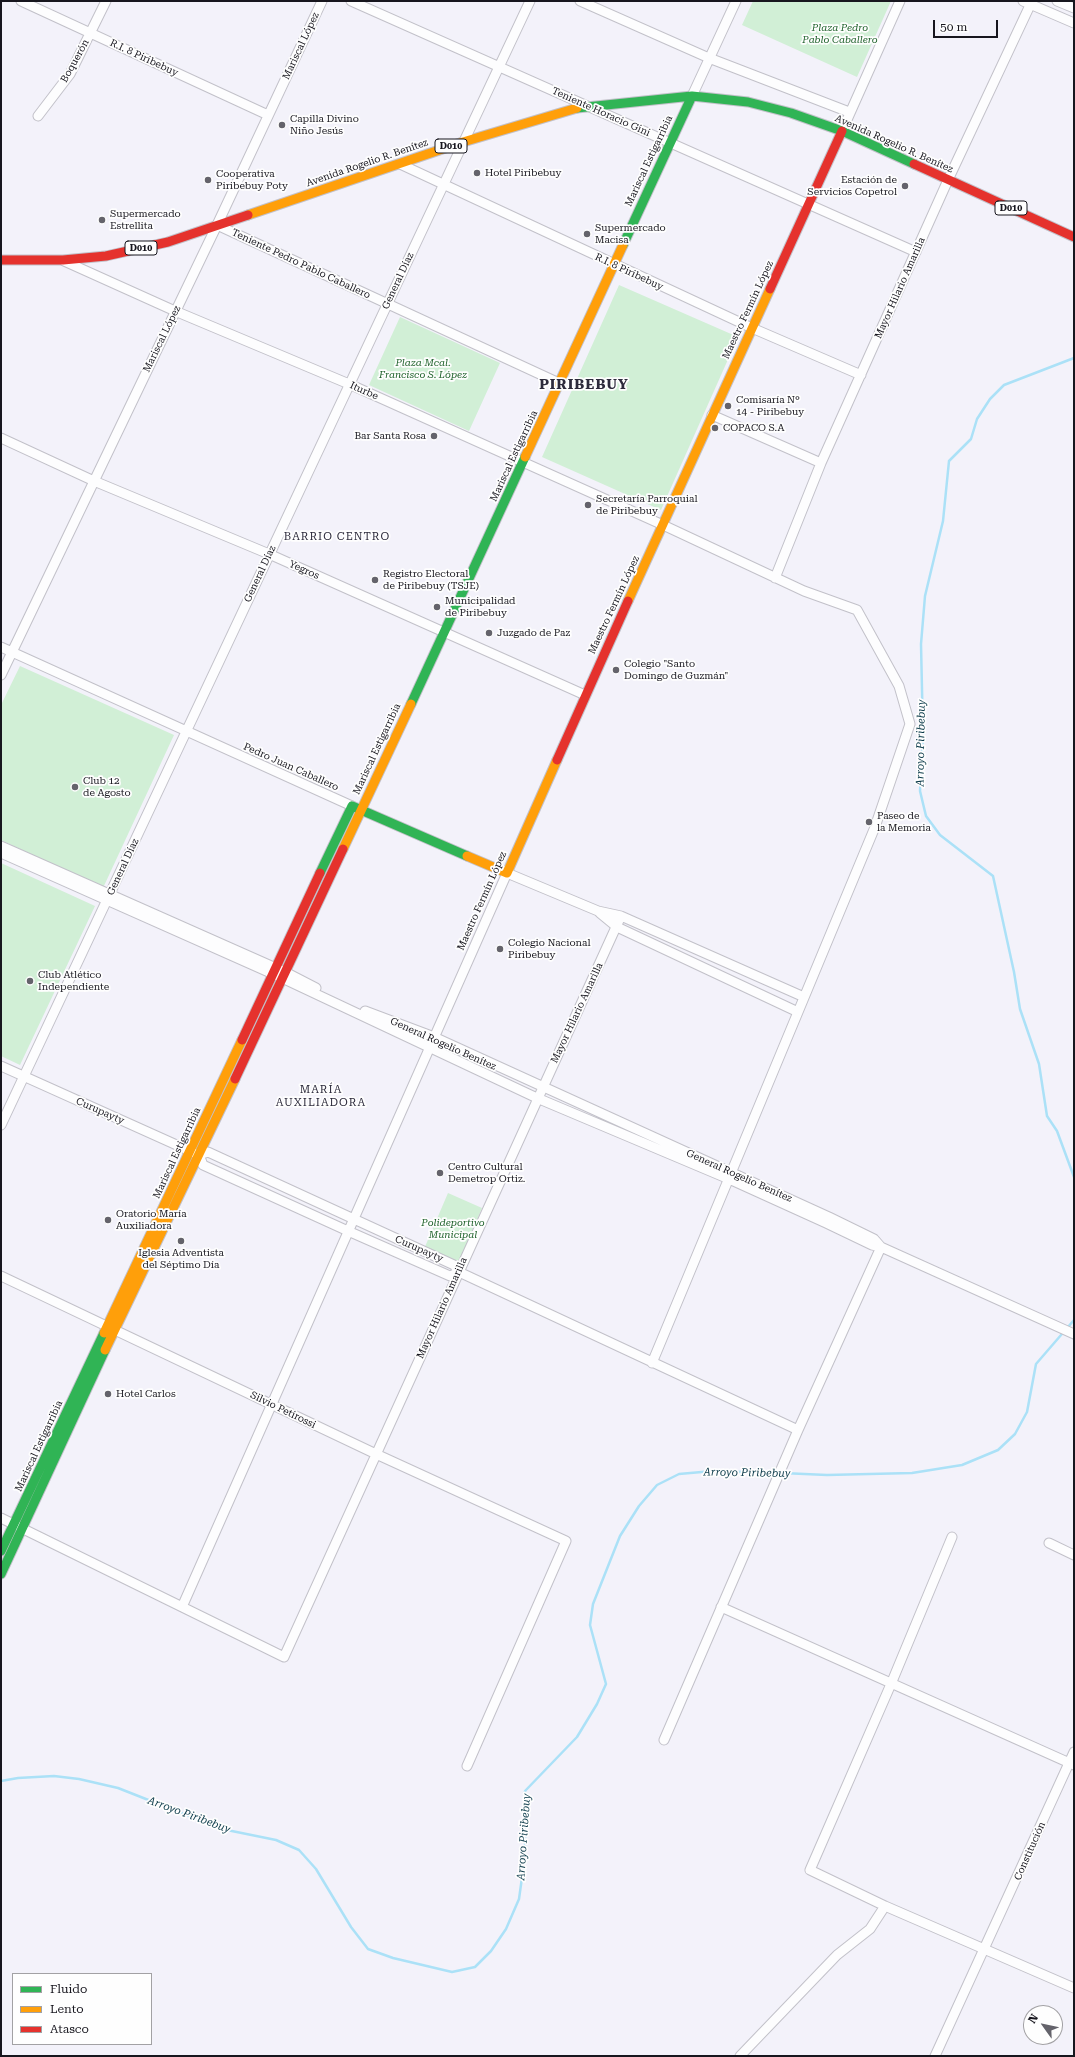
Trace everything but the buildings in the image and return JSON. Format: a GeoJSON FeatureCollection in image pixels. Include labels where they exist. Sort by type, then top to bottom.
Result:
{"type":"FeatureCollection","features":[{"type":"Feature","properties":{"kind":"street","name":"R.I. 8 Piribebuy"},"geometry":{"type":"LineString","coordinates":[[20,1],[268,115]]}},
{"type":"Feature","properties":{"kind":"street","name":"Boquerón"},"geometry":{"type":"LineString","coordinates":[[38,116],[70,74],[106,1]]}},
{"type":"Feature","properties":{"kind":"street","name":"Mariscal López"},"geometry":{"type":"LineString","coordinates":[[1,675],[217,225],[322,1]]}},
{"type":"Feature","properties":{"kind":"street","name":"Teniente Horacio Gini"},"geometry":{"type":"LineString","coordinates":[[351,1],[916,252]]}},
{"type":"Feature","properties":{"kind":"street","name":"General Díaz"},"geometry":{"type":"LineString","coordinates":[[1,1126],[442,184],[530,1]]}},
{"type":"Feature","properties":{"kind":"street"},"geometry":{"type":"LineString","coordinates":[[580,1],[709,58],[849,112]]}},
{"type":"Feature","properties":{"kind":"street","name":"Mariscal Estigarribia"},"geometry":{"type":"LineString","coordinates":[[1,1551],[111,1328],[199,1155],[444,633],[736,1]]}},
{"type":"Feature","properties":{"kind":"street","name":"Maestro Fermín López"},"geometry":{"type":"LineString","coordinates":[[182,1607],[585,695],[900,1]]}},
{"type":"Feature","properties":{"kind":"street"},"geometry":{"type":"LineString","coordinates":[[1057,1],[1074,8]]}},
{"type":"Feature","properties":{"kind":"street"},"geometry":{"type":"LineString","coordinates":[[1029,2],[1074,23]]}},
{"type":"Feature","properties":{"kind":"street","name":"Mayor Hilario Amarilla"},"geometry":{"type":"LineString","coordinates":[[775,578],[821,463],[1029,2]]}},
{"type":"Feature","properties":{"kind":"street","name":"Avenida Rogelio R. Benítez"},"geometry":{"type":"LineString","coordinates":[[1,260],[63,260],[106,256],[168,242],[463,142],[586,106],[692,96],[748,102],[791,113],[842,131],[1074,237]]}},
{"type":"Feature","properties":{"kind":"street","name":"R.I. 8 Piribebuy"},"geometry":{"type":"LineString","coordinates":[[400,164],[614,265],[752,328],[861,375]]}},
{"type":"Feature","properties":{"kind":"street","name":"Teniente Pedro Pablo Caballero"},"geometry":{"type":"LineString","coordinates":[[217,225],[559,383]]}},
{"type":"Feature","properties":{"kind":"street","name":"Iturbe"},"geometry":{"type":"LineString","coordinates":[[63,260],[175,311],[349,384],[663,524],[804,591],[857,610],[899,686],[910,724],[876,827],[652,1363]]}},
{"type":"Feature","properties":{"kind":"street"},"geometry":{"type":"LineString","coordinates":[[712,415],[821,463]]}},
{"type":"Feature","properties":{"kind":"street","name":"Yegros"},"geometry":{"type":"LineString","coordinates":[[1,438],[94,481],[269,554],[585,695]]}},
{"type":"Feature","properties":{"kind":"street","name":"Pedro Juan Caballero"},"geometry":{"type":"LineString","coordinates":[[1,647],[361,810],[598,911]]}},
{"type":"Feature","properties":{"kind":"street","name":"Mariscal Estigarribia"},"geometry":{"type":"LineString","coordinates":[[111,1328],[190,1151],[352,806]]}},
{"type":"Feature","properties":{"kind":"street","name":"General Rogelio Benítez"},"geometry":{"type":"LineString","coordinates":[[1,846],[109,898]]}},
{"type":"Feature","properties":{"kind":"street","name":"General Rogelio Benítez"},"geometry":{"type":"LineString","coordinates":[[1,853],[109,898],[360,1008],[434,1037],[730,1176],[872,1245],[881,1247],[1074,1334]]}},
{"type":"Feature","properties":{"kind":"street"},"geometry":{"type":"LineString","coordinates":[[598,911],[621,916],[804,997]]}},
{"type":"Feature","properties":{"kind":"street"},"geometry":{"type":"LineString","coordinates":[[598,911],[617,927],[798,1012]]}},
{"type":"Feature","properties":{"kind":"street","name":"Mayor Hilario Amarilla"},"geometry":{"type":"LineString","coordinates":[[182,1607],[284,1657],[621,916]]}},
{"type":"Feature","properties":{"kind":"street","name":"General Rogelio Benítez"},"geometry":{"type":"LineString","coordinates":[[284,975],[537,1098],[730,1176]]}},
{"type":"Feature","properties":{"kind":"street","name":"Curupayty"},"geometry":{"type":"LineString","coordinates":[[1,1066],[199,1155],[208,1152],[353,1220],[454,1265],[459,1272],[450,1276],[348,1231],[203,1165],[199,1155]]}},
{"type":"Feature","properties":{"kind":"street"},"geometry":{"type":"LineString","coordinates":[[664,1740],[776,1479],[881,1247]]}},
{"type":"Feature","properties":{"kind":"street"},"geometry":{"type":"LineString","coordinates":[[459,1272],[798,1430]]}},
{"type":"Feature","properties":{"kind":"street","name":"Silvio Petirossi"},"geometry":{"type":"LineString","coordinates":[[1,1276],[376,1454],[566,1541],[467,1766]]}},
{"type":"Feature","properties":{"kind":"street"},"geometry":{"type":"LineString","coordinates":[[1,1574],[23,1529],[111,1328]]}},
{"type":"Feature","properties":{"kind":"street"},"geometry":{"type":"LineString","coordinates":[[1,1518],[182,1607]]}},
{"type":"Feature","properties":{"kind":"street"},"geometry":{"type":"LineString","coordinates":[[952,1537],[891,1684],[810,1870],[885,1906],[1074,1988]]}},
{"type":"Feature","properties":{"kind":"street"},"geometry":{"type":"LineString","coordinates":[[1049,1543],[1074,1555]]}},
{"type":"Feature","properties":{"kind":"street"},"geometry":{"type":"LineString","coordinates":[[721,1607],[1072,1764]]}},
{"type":"Feature","properties":{"kind":"street","name":"Constitución"},"geometry":{"type":"LineString","coordinates":[[935,2056],[1072,1764],[1074,1752]]}},
{"type":"Feature","properties":{"kind":"street"},"geometry":{"type":"LineString","coordinates":[[740,2056],[837,1955],[870,1929],[885,1906]]}},
{"type":"Feature","properties":{"kind":"green space","name":"Plaza Pedro Pablo Caballero"},"geometry":{"type":"Polygon","coordinates":[[[753,1],[891,1],[857,77],[742,25],[753,1]]]}},
{"type":"Feature","properties":{"kind":"green space"},"geometry":{"type":"Polygon","coordinates":[[[619,285],[738,337],[661,510],[542,457],[619,285]]]}},
{"type":"Feature","properties":{"kind":"green space","name":"Plaza Mcal. Francisco S. López"},"geometry":{"type":"Polygon","coordinates":[[[400,317],[500,363],[469,431],[369,385],[400,317]]]}},
{"type":"Feature","properties":{"kind":"green space","name":"Club 12 de Agosto"},"geometry":{"type":"Polygon","coordinates":[[[20,666],[174,735],[103,888],[1,840],[1,705],[20,666]]]}},
{"type":"Feature","properties":{"kind":"green space","name":"Club Atlético Independiente"},"geometry":{"type":"Polygon","coordinates":[[[1,863],[95,906],[20,1065],[1,1056],[1,863]]]}},
{"type":"Feature","properties":{"kind":"green space","name":"Polideportivo Municipal"},"geometry":{"type":"Polygon","coordinates":[[[448,1193],[482,1208],[458,1264],[424,1249],[448,1193]]]}},
{"type":"Feature","properties":{"kind":"waterway","name":"Arroyo Piribebuy"},"geometry":{"type":"LineString","coordinates":[[1074,358],[1004,385],[990,399],[977,419],[971,439],[949,461],[943,521],[925,596],[921,644],[923,735],[920,791],[926,816],[940,835],[993,876],[1014,972],[1020,1009],[1039,1064],[1047,1116],[1057,1131],[1074,1177]]}},
{"type":"Feature","properties":{"kind":"waterway","name":"Arroyo Piribebuy"},"geometry":{"type":"LineString","coordinates":[[782,1473],[827,1475],[912,1473],[962,1465],[998,1450],[1015,1434],[1027,1412],[1036,1364],[1074,1320]]}},
{"type":"Feature","properties":{"kind":"waterway","name":"Arroyo Piribebuy"},"geometry":{"type":"LineString","coordinates":[[1,1781],[18,1778],[54,1776],[79,1779],[118,1788],[222,1829],[276,1840],[299,1850],[316,1869],[351,1927],[368,1949],[393,1958],[452,1972],[475,1967],[491,1951],[506,1929],[519,1899],[525,1856],[525,1791],[577,1737],[597,1704],[606,1684],[590,1625],[593,1604],[620,1536],[639,1506],[657,1485],[679,1474],[713,1471],[777,1473]]}},
{"type":"Feature","properties":{"kind":"traffic: fast"},"geometry":{"type":"LineString","coordinates":[[623,245],[692,96]]}},
{"type":"Feature","properties":{"kind":"traffic: fast"},"geometry":{"type":"LineString","coordinates":[[577,108],[692,96],[748,102],[791,113],[842,131],[914,164]]}},
{"type":"Feature","properties":{"kind":"traffic: fast"},"geometry":{"type":"LineString","coordinates":[[411,704],[525,457]]}},
{"type":"Feature","properties":{"kind":"traffic: fast"},"geometry":{"type":"LineString","coordinates":[[320,873],[352,806],[467,856]]}},
{"type":"Feature","properties":{"kind":"traffic: fast"},"geometry":{"type":"LineString","coordinates":[[1,1551],[104,1333]]}},
{"type":"Feature","properties":{"kind":"traffic: fast"},"geometry":{"type":"LineString","coordinates":[[1,1574],[105,1350]]}},
{"type":"Feature","properties":{"kind":"traffic: slow"},"geometry":{"type":"LineString","coordinates":[[248,215],[463,142],[577,108]]}},
{"type":"Feature","properties":{"kind":"traffic: slow"},"geometry":{"type":"LineString","coordinates":[[525,457],[623,245]]}},
{"type":"Feature","properties":{"kind":"traffic: slow"},"geometry":{"type":"LineString","coordinates":[[628,601],[770,289]]}},
{"type":"Feature","properties":{"kind":"traffic: slow"},"geometry":{"type":"LineString","coordinates":[[343,849],[411,704]]}},
{"type":"Feature","properties":{"kind":"traffic: slow"},"geometry":{"type":"LineString","coordinates":[[467,856],[507,873],[557,760]]}},
{"type":"Feature","properties":{"kind":"traffic: slow"},"geometry":{"type":"LineString","coordinates":[[104,1333],[242,1040]]}},
{"type":"Feature","properties":{"kind":"traffic: slow"},"geometry":{"type":"LineString","coordinates":[[105,1350],[235,1079]]}},
{"type":"Feature","properties":{"kind":"traffic: jam"},"geometry":{"type":"LineString","coordinates":[[770,289],[842,131]]}},
{"type":"Feature","properties":{"kind":"traffic: jam"},"geometry":{"type":"LineString","coordinates":[[914,164],[1074,237]]}},
{"type":"Feature","properties":{"kind":"traffic: jam"},"geometry":{"type":"LineString","coordinates":[[1,260],[63,260],[106,256],[168,242],[248,215]]}},
{"type":"Feature","properties":{"kind":"traffic: jam"},"geometry":{"type":"LineString","coordinates":[[557,760],[628,601]]}},
{"type":"Feature","properties":{"kind":"traffic: jam"},"geometry":{"type":"LineString","coordinates":[[235,1079],[343,849]]}},
{"type":"Feature","properties":{"kind":"traffic: jam"},"geometry":{"type":"LineString","coordinates":[[242,1040],[320,873]]}},
{"type":"Feature","properties":{"kind":"place","name":"Capilla Divino Niño Jesús"},"geometry":{"type":"Point","coordinates":[282,125]}},
{"type":"Feature","properties":{"kind":"place","name":"Hotel Piribebuy"},"geometry":{"type":"Point","coordinates":[477,173]}},
{"type":"Feature","properties":{"kind":"place","name":"Cooperativa Piribebuy Poty"},"geometry":{"type":"Point","coordinates":[208,180]}},
{"type":"Feature","properties":{"kind":"place","name":"Estación de Servicios Copetrol"},"geometry":{"type":"Point","coordinates":[905,186]}},
{"type":"Feature","properties":{"kind":"place","name":"Supermercado Estrellita"},"geometry":{"type":"Point","coordinates":[102,220]}},
{"type":"Feature","properties":{"kind":"place","name":"Supermercado Macisa"},"geometry":{"type":"Point","coordinates":[587,234]}},
{"type":"Feature","properties":{"kind":"place","name":"Comisaría N° 14 - Piribebuy"},"geometry":{"type":"Point","coordinates":[728,406]}},
{"type":"Feature","properties":{"kind":"place","name":"COPACO S.A"},"geometry":{"type":"Point","coordinates":[715,428]}},
{"type":"Feature","properties":{"kind":"place","name":"Bar Santa Rosa"},"geometry":{"type":"Point","coordinates":[434,436]}},
{"type":"Feature","properties":{"kind":"place","name":"Secretaría Parroquial de Piribebuy"},"geometry":{"type":"Point","coordinates":[588,505]}},
{"type":"Feature","properties":{"kind":"place","name":"Registro Electoral de Piribebuy (TSJE)"},"geometry":{"type":"Point","coordinates":[375,580]}},
{"type":"Feature","properties":{"kind":"place","name":"Municipalidad de Piribebuy"},"geometry":{"type":"Point","coordinates":[437,607]}},
{"type":"Feature","properties":{"kind":"place","name":"Juzgado de Paz"},"geometry":{"type":"Point","coordinates":[489,633]}},
{"type":"Feature","properties":{"kind":"place","name":"Colegio \"Santo Domingo de Guzmán\""},"geometry":{"type":"Point","coordinates":[616,670]}},
{"type":"Feature","properties":{"kind":"place","name":"Club 12 de Agosto"},"geometry":{"type":"Point","coordinates":[75,787]}},
{"type":"Feature","properties":{"kind":"place","name":"Paseo de la Memoria"},"geometry":{"type":"Point","coordinates":[869,822]}},
{"type":"Feature","properties":{"kind":"place","name":"Colegio Nacional Piribebuy"},"geometry":{"type":"Point","coordinates":[500,949]}},
{"type":"Feature","properties":{"kind":"place","name":"Club Atlético Independiente"},"geometry":{"type":"Point","coordinates":[30,981]}},
{"type":"Feature","properties":{"kind":"place","name":"Centro Cultural Demetrop Ortiz."},"geometry":{"type":"Point","coordinates":[440,1173]}},
{"type":"Feature","properties":{"kind":"place","name":"Oratorio María Auxiliadora"},"geometry":{"type":"Point","coordinates":[108,1220]}},
{"type":"Feature","properties":{"kind":"place","name":"Iglesia Adventista del Séptimo Día"},"geometry":{"type":"Point","coordinates":[181,1241]}},
{"type":"Feature","properties":{"kind":"place","name":"Hotel Carlos"},"geometry":{"type":"Point","coordinates":[108,1394]}},
{"type":"Feature","properties":{"kind":"district","name":"PIRIBEBUY"},"geometry":{"type":"Point","coordinates":[584,385]}},
{"type":"Feature","properties":{"kind":"district","name":"BARRIO CENTRO"},"geometry":{"type":"Point","coordinates":[337,537]}},
{"type":"Feature","properties":{"kind":"district","name":"MARÍA AUXILIADORA"},"geometry":{"type":"Point","coordinates":[321,1096]}}]}
